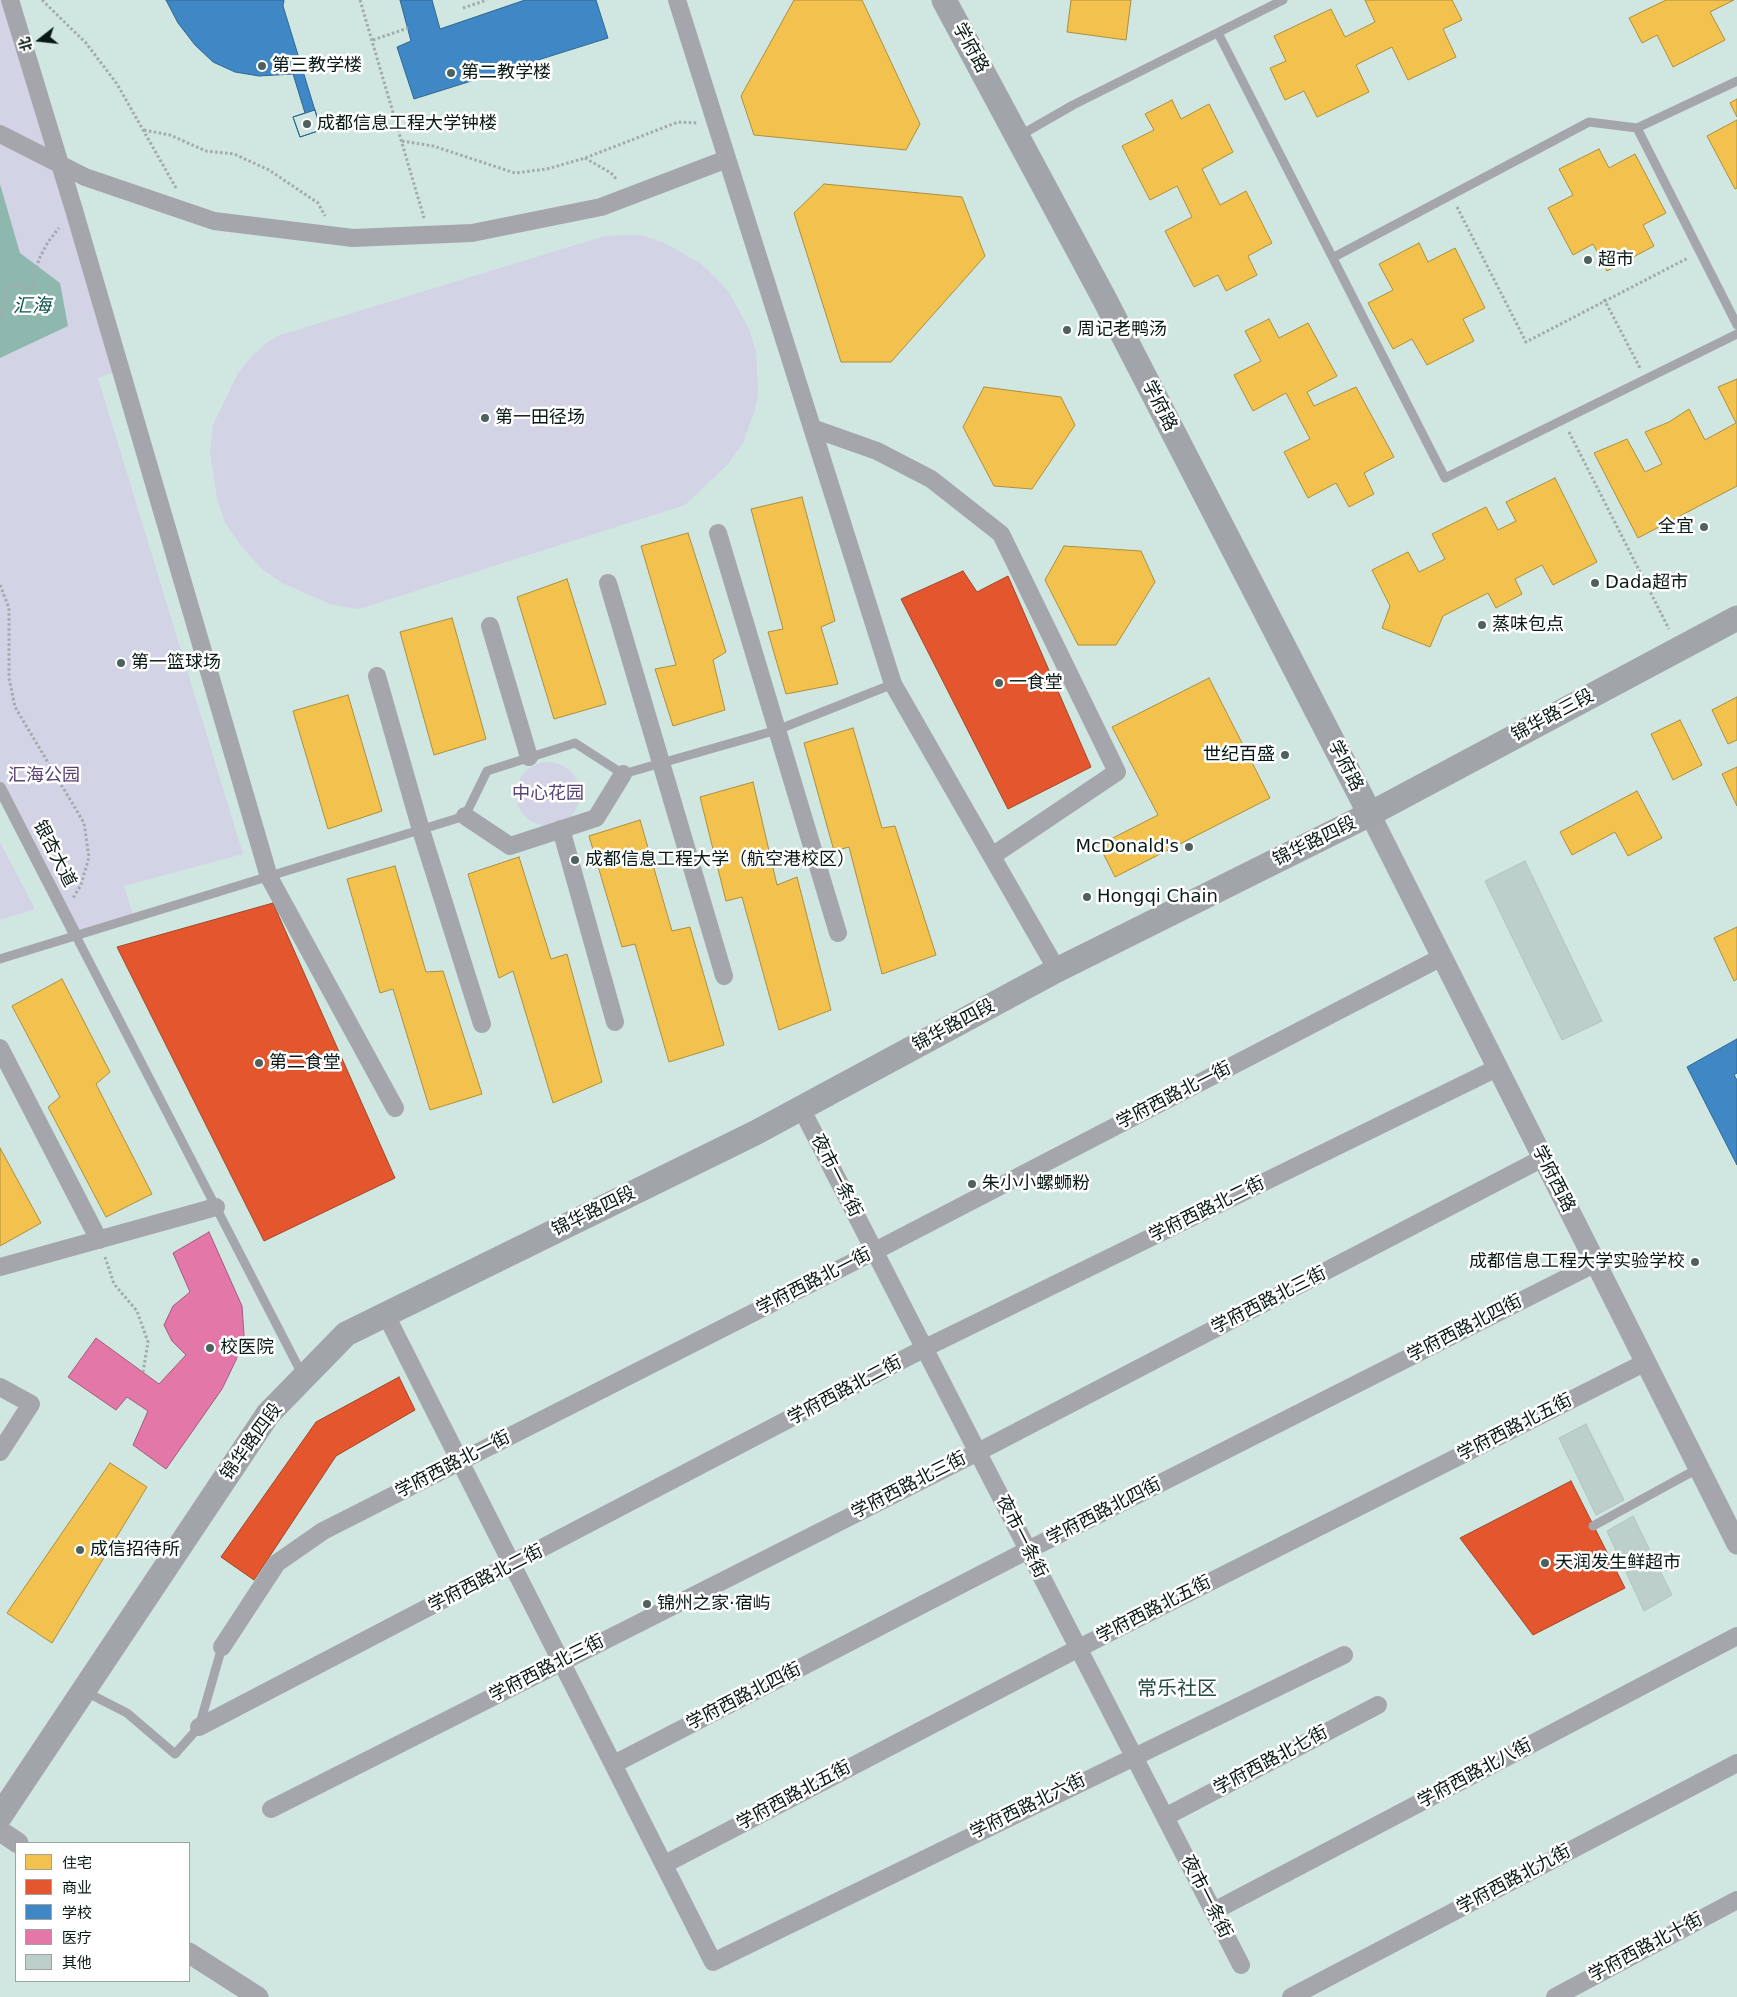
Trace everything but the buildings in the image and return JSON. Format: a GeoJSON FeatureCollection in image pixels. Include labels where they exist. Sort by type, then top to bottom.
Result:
{"type":"FeatureCollection","features":[{"type":"Feature","properties":{"kind":"main road","name":"学府路"},"geometry":{"type":"LineString","coordinates":[[944,0],[1019,137],[1370,814]]}},
{"type":"Feature","properties":{"kind":"main road","name":"锦华路三段"},"geometry":{"type":"LineString","coordinates":[[1370,814],[1737,618]]}},
{"type":"Feature","properties":{"kind":"main road","name":"锦华路四段"},"geometry":{"type":"LineString","coordinates":[[0,1816],[268,1414],[346,1334],[801,1108],[1057,970],[1370,814]]}},
{"type":"Feature","properties":{"kind":"street"},"geometry":{"type":"LineString","coordinates":[[10,0],[61,165],[269,876],[395,1108]]}},
{"type":"Feature","properties":{"kind":"street"},"geometry":{"type":"LineString","coordinates":[[677,0],[893,684],[1057,970]]}},
{"type":"Feature","properties":{"kind":"street"},"geometry":{"type":"LineString","coordinates":[[0,134],[85,177],[214,221],[353,238],[472,233],[601,207],[727,159]]}},
{"type":"Feature","properties":{"kind":"street"},"geometry":{"type":"LineString","coordinates":[[812,428],[877,451],[931,478],[1001,534],[1117,772],[992,856]]}},
{"type":"Feature","properties":{"kind":"street"},"geometry":{"type":"LineString","coordinates":[[718,534],[838,933]]}},
{"type":"Feature","properties":{"kind":"street"},"geometry":{"type":"LineString","coordinates":[[608,583],[724,976]]}},
{"type":"Feature","properties":{"kind":"street"},"geometry":{"type":"LineString","coordinates":[[490,626],[529,757]]}},
{"type":"Feature","properties":{"kind":"street"},"geometry":{"type":"LineString","coordinates":[[377,676],[421,830],[482,1024]]}},
{"type":"Feature","properties":{"kind":"street"},"geometry":{"type":"LineString","coordinates":[[465,816],[510,846],[596,818],[623,774]]}},
{"type":"Feature","properties":{"kind":"street","name":"银杏大道"},"geometry":{"type":"LineString","coordinates":[[0,788],[76,936]]}},
{"type":"Feature","properties":{"kind":"street","name":"学府西路"},"geometry":{"type":"LineString","coordinates":[[1370,814],[1737,1544]]}},
{"type":"Feature","properties":{"kind":"street"},"geometry":{"type":"LineString","coordinates":[[561,829],[615,1022]]}},
{"type":"Feature","properties":{"kind":"street","name":"学府西路北一街"},"geometry":{"type":"LineString","coordinates":[[222,1648],[277,1563],[323,1531],[875,1251],[1442,957]]}},
{"type":"Feature","properties":{"kind":"street"},"geometry":{"type":"LineString","coordinates":[[0,1048],[99,1240]]}},
{"type":"Feature","properties":{"kind":"street","name":"学府西路北二街"},"geometry":{"type":"LineString","coordinates":[[199,1727],[513,1566],[925,1348],[1497,1068]]}},
{"type":"Feature","properties":{"kind":"street","name":"夜市一条街"},"geometry":{"type":"LineString","coordinates":[[801,1108],[1241,1965]]}},
{"type":"Feature","properties":{"kind":"street","name":"学府西路北三街"},"geometry":{"type":"LineString","coordinates":[[272,1809],[978,1452],[1543,1158]]}},
{"type":"Feature","properties":{"kind":"street"},"geometry":{"type":"LineString","coordinates":[[0,1267],[216,1208]]}},
{"type":"Feature","properties":{"kind":"street","name":"学府西路北四街"},"geometry":{"type":"LineString","coordinates":[[614,1764],[1028,1550],[1596,1263]]}},
{"type":"Feature","properties":{"kind":"street"},"geometry":{"type":"LineString","coordinates":[[386,1315],[665,1864]]}},
{"type":"Feature","properties":{"kind":"street","name":"学府西路北五街"},"geometry":{"type":"LineString","coordinates":[[665,1864],[1079,1648],[1646,1362]]}},
{"type":"Feature","properties":{"kind":"street"},"geometry":{"type":"LineString","coordinates":[[0,1386],[32,1404],[0,1452]]}},
{"type":"Feature","properties":{"kind":"street","name":"学府西路北八街"},"geometry":{"type":"LineString","coordinates":[[1214,1911],[1737,1636]]}},
{"type":"Feature","properties":{"kind":"street","name":"学府西路北六街"},"geometry":{"type":"LineString","coordinates":[[665,1864],[713,1962],[1344,1654]]}},
{"type":"Feature","properties":{"kind":"street","name":"学府西路北七街"},"geometry":{"type":"LineString","coordinates":[[1165,1816],[1378,1705]]}},
{"type":"Feature","properties":{"kind":"street","name":"学府西路北九街"},"geometry":{"type":"LineString","coordinates":[[1291,1997],[1737,1763]]}},
{"type":"Feature","properties":{"kind":"street"},"geometry":{"type":"LineString","coordinates":[[0,1832],[16,1842]]}},
{"type":"Feature","properties":{"kind":"street","name":"学府西路北十街"},"geometry":{"type":"LineString","coordinates":[[1555,1997],[1737,1900]]}},
{"type":"Feature","properties":{"kind":"street"},"geometry":{"type":"LineString","coordinates":[[190,1954],[258,1997]]}},
{"type":"Feature","properties":{"kind":"lane"},"geometry":{"type":"LineString","coordinates":[[1019,137],[1073,105],[1283,0]]}},
{"type":"Feature","properties":{"kind":"lane"},"geometry":{"type":"LineString","coordinates":[[1218,33],[1334,257],[1445,478],[1737,334]]}},
{"type":"Feature","properties":{"kind":"lane"},"geometry":{"type":"LineString","coordinates":[[1334,257],[1589,122],[1637,128],[1737,81]]}},
{"type":"Feature","properties":{"kind":"lane"},"geometry":{"type":"LineString","coordinates":[[1637,128],[1737,325]]}},
{"type":"Feature","properties":{"kind":"lane"},"geometry":{"type":"LineString","coordinates":[[0,959],[465,816],[488,771],[574,743],[623,774],[777,730],[893,684]]}},
{"type":"Feature","properties":{"kind":"lane"},"geometry":{"type":"LineString","coordinates":[[76,936],[304,1378]]}},
{"type":"Feature","properties":{"kind":"lane"},"geometry":{"type":"LineString","coordinates":[[1594,1526],[1699,1468]]}},
{"type":"Feature","properties":{"kind":"lane"},"geometry":{"type":"LineString","coordinates":[[84,1691],[127,1713],[175,1754],[199,1727],[222,1648]]}},
{"type":"Feature","properties":{"kind":"path"},"geometry":{"type":"LineString","coordinates":[[42,0],[86,43],[117,84],[189,213]]}},
{"type":"Feature","properties":{"kind":"path"},"geometry":{"type":"LineString","coordinates":[[360,0],[429,235]]}},
{"type":"Feature","properties":{"kind":"path"},"geometry":{"type":"LineString","coordinates":[[463,8],[487,0]]}},
{"type":"Feature","properties":{"kind":"path"},"geometry":{"type":"LineString","coordinates":[[373,40],[408,28]]}},
{"type":"Feature","properties":{"kind":"path"},"geometry":{"type":"LineString","coordinates":[[402,141],[433,146],[515,173],[547,169],[585,158],[678,122],[716,125]]}},
{"type":"Feature","properties":{"kind":"path"},"geometry":{"type":"LineString","coordinates":[[144,130],[170,135],[206,151],[234,154],[269,170],[318,203],[336,236]]}},
{"type":"Feature","properties":{"kind":"path"},"geometry":{"type":"LineString","coordinates":[[585,158],[610,173],[631,196]]}},
{"type":"Feature","properties":{"kind":"path"},"geometry":{"type":"LineString","coordinates":[[1451,195],[1526,342],[1604,299],[1700,252]]}},
{"type":"Feature","properties":{"kind":"path"},"geometry":{"type":"LineString","coordinates":[[0,318],[10,284],[31,290],[39,259],[48,242],[74,210]]}},
{"type":"Feature","properties":{"kind":"path"},"geometry":{"type":"LineString","coordinates":[[1604,299],[1646,379]]}},
{"type":"Feature","properties":{"kind":"path"},"geometry":{"type":"LineString","coordinates":[[1563,421],[1679,648]]}},
{"type":"Feature","properties":{"kind":"path"},"geometry":{"type":"LineString","coordinates":[[0,585],[9,608],[9,678],[16,707],[84,823],[89,857],[80,885],[65,914]]}},
{"type":"Feature","properties":{"kind":"path"},"geometry":{"type":"LineString","coordinates":[[99,1240],[114,1284],[137,1311],[148,1342],[142,1372]]}},
{"type":"Feature","properties":{"kind":"green space","name":"汇海公园"},"geometry":{"type":"Polygon","coordinates":[[[0,0],[10,0],[121,370],[98,378],[243,854],[124,886],[134,918],[76,936],[0,788],[0,0]]]}},
{"type":"Feature","properties":{"kind":"green space","name":"第一田径场"},"geometry":{"type":"Polygon","coordinates":[[[605,236],[645,236],[667,244],[701,264],[729,292],[749,329],[756,351],[758,394],[755,410],[743,443],[727,465],[685,505],[359,609],[332,605],[282,583],[262,569],[242,547],[225,523],[217,499],[210,451],[213,425],[238,373],[252,356],[268,342],[277,336],[605,236]]]}},
{"type":"Feature","properties":{"kind":"green space","name":"中心花园"},"geometry":{"type":"Polygon","coordinates":[[[548,762],[560,765],[571,771],[577,782],[580,794],[577,806],[571,817],[560,823],[548,826],[536,823],[525,817],[519,806],[516,794],[519,782],[525,771],[536,765],[548,762]]]}},
{"type":"Feature","properties":{"kind":"green space"},"geometry":{"type":"Polygon","coordinates":[[[0,842],[35,909],[0,920],[0,842]]]}},
{"type":"Feature","properties":{"kind":"water","name":"汇海"},"geometry":{"type":"Polygon","coordinates":[[[0,184],[20,253],[60,283],[68,326],[0,358],[0,184]]]}},
{"type":"Feature","properties":{"kind":"place","name":"第三教学楼"},"geometry":{"type":"Point","coordinates":[262,66]}},
{"type":"Feature","properties":{"kind":"place","name":"第二教学楼"},"geometry":{"type":"Point","coordinates":[451,73]}},
{"type":"Feature","properties":{"kind":"place","name":"成都信息工程大学钟楼"},"geometry":{"type":"Point","coordinates":[307,124]}},
{"type":"Feature","properties":{"kind":"place","name":"超市"},"geometry":{"type":"Point","coordinates":[1588,260]}},
{"type":"Feature","properties":{"kind":"place","name":"周记老鸭汤"},"geometry":{"type":"Point","coordinates":[1067,330]}},
{"type":"Feature","properties":{"kind":"place","name":"第一田径场"},"geometry":{"type":"Point","coordinates":[485,418]}},
{"type":"Feature","properties":{"kind":"place","name":"全宜"},"geometry":{"type":"Point","coordinates":[1704,527]}},
{"type":"Feature","properties":{"kind":"place","name":"Dada超市"},"geometry":{"type":"Point","coordinates":[1595,583]}},
{"type":"Feature","properties":{"kind":"place","name":"蒸味包点"},"geometry":{"type":"Point","coordinates":[1482,625]}},
{"type":"Feature","properties":{"kind":"place","name":"第一篮球场"},"geometry":{"type":"Point","coordinates":[121,663]}},
{"type":"Feature","properties":{"kind":"place","name":"一食堂"},"geometry":{"type":"Point","coordinates":[999,683]}},
{"type":"Feature","properties":{"kind":"place","name":"世纪百盛"},"geometry":{"type":"Point","coordinates":[1285,755]}},
{"type":"Feature","properties":{"kind":"place","name":"McDonald's"},"geometry":{"type":"Point","coordinates":[1189,847]}},
{"type":"Feature","properties":{"kind":"place","name":"成都信息工程大学（航空港校区）"},"geometry":{"type":"Point","coordinates":[575,860]}},
{"type":"Feature","properties":{"kind":"place","name":"Hongqi Chain"},"geometry":{"type":"Point","coordinates":[1087,897]}},
{"type":"Feature","properties":{"kind":"place","name":"第二食堂"},"geometry":{"type":"Point","coordinates":[259,1063]}},
{"type":"Feature","properties":{"kind":"place","name":"朱小小螺蛳粉"},"geometry":{"type":"Point","coordinates":[972,1184]}},
{"type":"Feature","properties":{"kind":"place","name":"成都信息工程大学实验学校"},"geometry":{"type":"Point","coordinates":[1695,1262]}},
{"type":"Feature","properties":{"kind":"place","name":"校医院"},"geometry":{"type":"Point","coordinates":[210,1348]}},
{"type":"Feature","properties":{"kind":"place","name":"成信招待所"},"geometry":{"type":"Point","coordinates":[80,1550]}},
{"type":"Feature","properties":{"kind":"place","name":"天润发生鲜超市"},"geometry":{"type":"Point","coordinates":[1545,1563]}},
{"type":"Feature","properties":{"kind":"place","name":"锦州之家·宿屿"},"geometry":{"type":"Point","coordinates":[647,1604]}},
{"type":"Feature","properties":{"kind":"district","name":"常乐社区"},"geometry":{"type":"Point","coordinates":[1177,1690]}}]}
